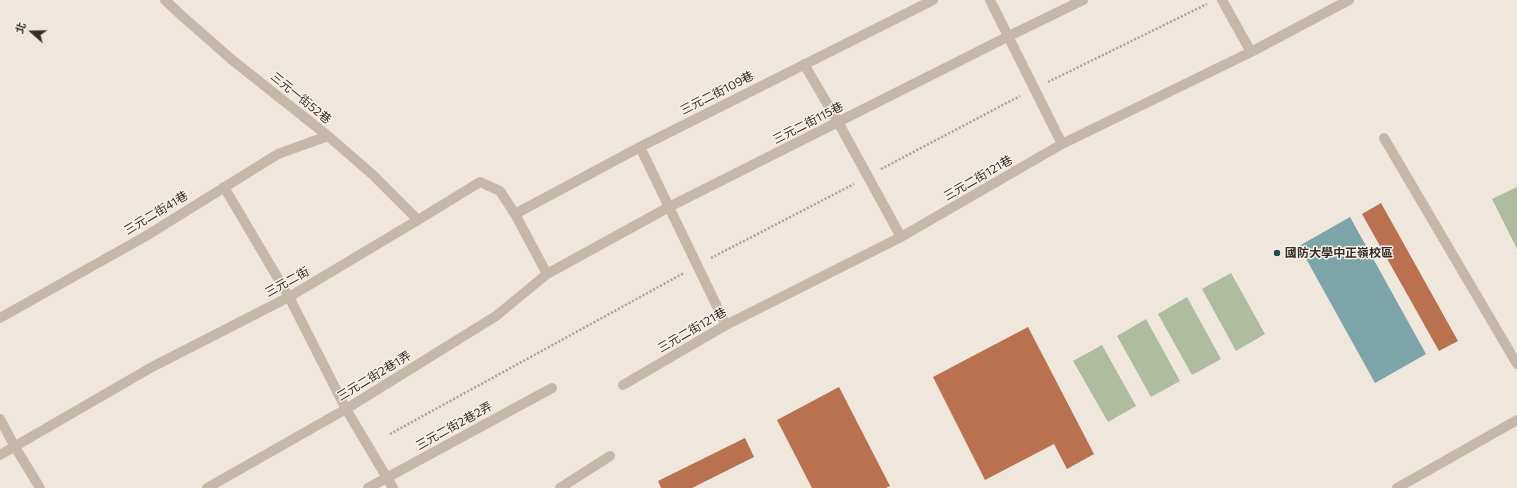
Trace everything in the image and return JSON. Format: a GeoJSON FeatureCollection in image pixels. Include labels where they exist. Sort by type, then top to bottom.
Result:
{"type":"FeatureCollection","features":[{"type":"Feature","properties":{"kind":"street","name":"三元一街52巷"},"geometry":{"type":"LineString","coordinates":[[165,0],[181,16],[231,59],[328,136],[373,174],[418,220]]}},
{"type":"Feature","properties":{"kind":"street","name":"三元二街109巷"},"geometry":{"type":"LineString","coordinates":[[515,214],[640,146],[933,0]]}},
{"type":"Feature","properties":{"kind":"street"},"geometry":{"type":"LineString","coordinates":[[990,0],[1062,144]]}},
{"type":"Feature","properties":{"kind":"street","name":"三元二街115巷"},"geometry":{"type":"LineString","coordinates":[[546,274],[669,207],[1009,36],[1084,0]]}},
{"type":"Feature","properties":{"kind":"street"},"geometry":{"type":"LineString","coordinates":[[1222,0],[1251,52]]}},
{"type":"Feature","properties":{"kind":"street","name":"三元二街121巷"},"geometry":{"type":"LineString","coordinates":[[623,385],[726,325],[901,237],[1062,144],[1251,52],[1349,0]]}},
{"type":"Feature","properties":{"kind":"street"},"geometry":{"type":"LineString","coordinates":[[804,64],[838,122],[901,237]]}},
{"type":"Feature","properties":{"kind":"street","name":"三元二街41巷"},"geometry":{"type":"LineString","coordinates":[[0,318],[146,236],[278,154],[328,136]]}},
{"type":"Feature","properties":{"kind":"street"},"geometry":{"type":"LineString","coordinates":[[1384,138],[1517,364]]}},
{"type":"Feature","properties":{"kind":"street"},"geometry":{"type":"LineString","coordinates":[[640,146],[726,325]]}},
{"type":"Feature","properties":{"kind":"street","name":"三元二街"},"geometry":{"type":"LineString","coordinates":[[0,455],[152,367],[289,297],[480,182],[500,190],[515,214],[546,274]]}},
{"type":"Feature","properties":{"kind":"street"},"geometry":{"type":"LineString","coordinates":[[224,187],[289,297],[346,409],[393,488]]}},
{"type":"Feature","properties":{"kind":"street","name":"三元二街2巷1弄"},"geometry":{"type":"LineString","coordinates":[[207,488],[346,409],[496,316],[546,274]]}},
{"type":"Feature","properties":{"kind":"street","name":"三元二街2巷2弄"},"geometry":{"type":"LineString","coordinates":[[368,488],[552,388]]}},
{"type":"Feature","properties":{"kind":"street"},"geometry":{"type":"LineString","coordinates":[[0,420],[40,488]]}},
{"type":"Feature","properties":{"kind":"street"},"geometry":{"type":"LineString","coordinates":[[1397,488],[1517,420]]}},
{"type":"Feature","properties":{"kind":"street"},"geometry":{"type":"LineString","coordinates":[[560,488],[610,456]]}},
{"type":"Feature","properties":{"kind":"path"},"geometry":{"type":"LineString","coordinates":[[390,434],[698,266],[1035,89],[1208,3]]}},
{"type":"Feature","properties":{"kind":"green space"},"geometry":{"type":"Polygon","coordinates":[[[1517,187],[1517,249],[1492,199],[1517,187]]]}},
{"type":"Feature","properties":{"kind":"green space"},"geometry":{"type":"Polygon","coordinates":[[[1231,273],[1265,334],[1236,351],[1202,289],[1231,273]]]}},
{"type":"Feature","properties":{"kind":"green space"},"geometry":{"type":"Polygon","coordinates":[[[1187,297],[1221,359],[1192,375],[1158,314],[1187,297]]]}},
{"type":"Feature","properties":{"kind":"green space"},"geometry":{"type":"Polygon","coordinates":[[[1146,319],[1180,381],[1151,397],[1117,336],[1146,319]]]}},
{"type":"Feature","properties":{"kind":"green space"},"geometry":{"type":"Polygon","coordinates":[[[1102,345],[1136,406],[1108,422],[1073,361],[1102,345]]]}},
{"type":"Feature","properties":{"kind":"water"},"geometry":{"type":"Polygon","coordinates":[[[1350,217],[1426,354],[1375,383],[1299,246],[1350,217]]]}},
{"type":"Feature","properties":{"kind":"building"},"geometry":{"type":"Polygon","coordinates":[[[1381,203],[1458,341],[1439,351],[1362,214],[1381,203]]]}},
{"type":"Feature","properties":{"kind":"building"},"geometry":{"type":"Polygon","coordinates":[[[1028,327],[1094,454],[1067,469],[1054,444],[985,480],[933,377],[1028,327]]]}},
{"type":"Feature","properties":{"kind":"building"},"geometry":{"type":"Polygon","coordinates":[[[839,387],[890,486],[886,488],[812,488],[777,420],[839,387]]]}},
{"type":"Feature","properties":{"kind":"building"},"geometry":{"type":"Polygon","coordinates":[[[745,438],[754,457],[692,488],[661,488],[658,481],[745,438]]]}},
{"type":"Feature","properties":{"kind":"place","name":"國防大學中正嶺校區"},"geometry":{"type":"Point","coordinates":[1277,253]}}]}
